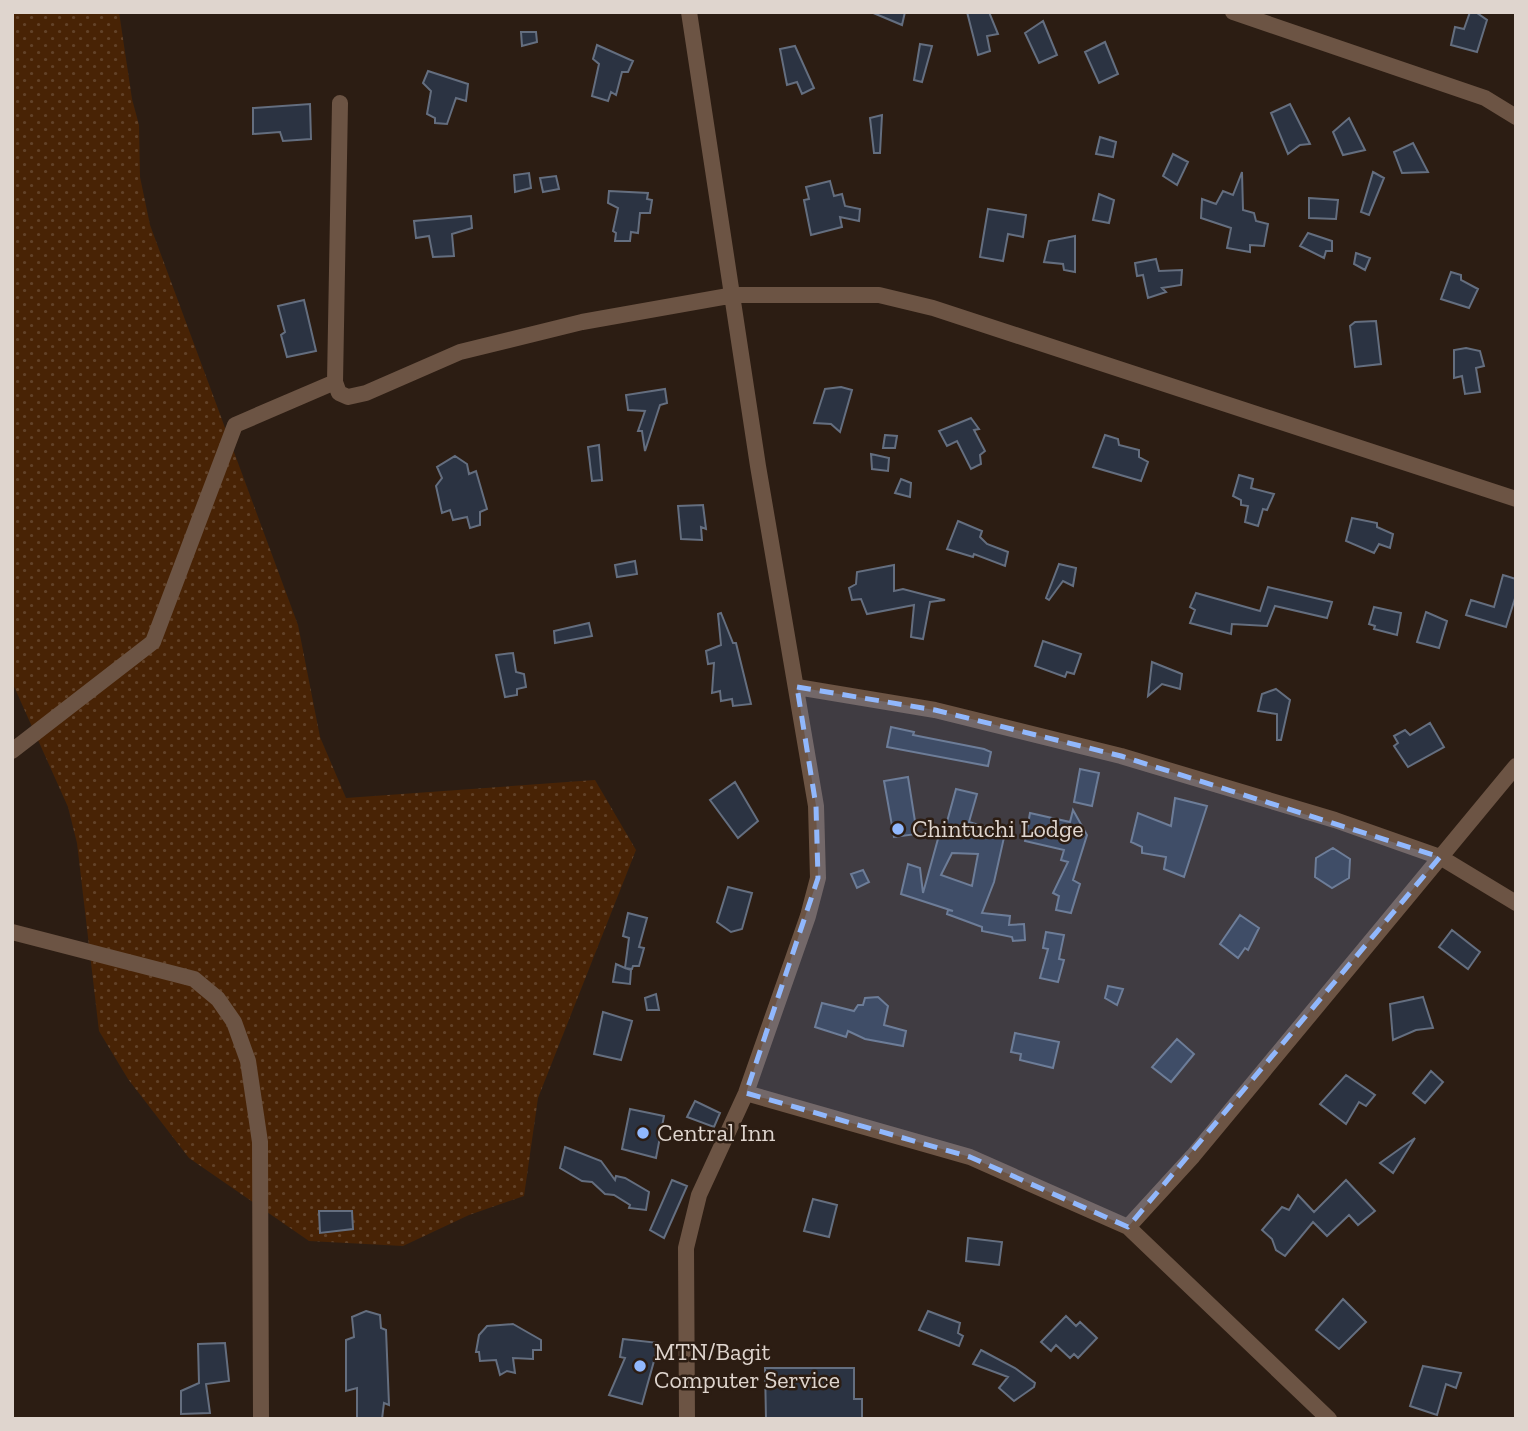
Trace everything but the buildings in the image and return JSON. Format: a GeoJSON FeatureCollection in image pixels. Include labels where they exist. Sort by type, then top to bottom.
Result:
{"type":"FeatureCollection","features":[{"type":"Feature","properties":{"kind":"street"},"geometry":{"type":"LineString","coordinates":[[687,1419],[686,1248],[699,1195],[746,1093],[800,940],[818,878],[816,806],[758,466],[689,12]]}},
{"type":"Feature","properties":{"kind":"street"},"geometry":{"type":"LineString","coordinates":[[1233,12],[1485,98],[1516,117]]}},
{"type":"Feature","properties":{"kind":"street"},"geometry":{"type":"LineString","coordinates":[[340,103],[335,382],[339,393],[348,397],[366,393],[460,352],[582,322],[734,295],[879,295],[933,307],[1516,499]]}},
{"type":"Feature","properties":{"kind":"street"},"geometry":{"type":"LineString","coordinates":[[12,751],[153,642],[235,425],[335,382]]}},
{"type":"Feature","properties":{"kind":"street"},"geometry":{"type":"LineString","coordinates":[[797,687],[935,710],[1121,756],[1335,820],[1440,857],[1516,903]]}},
{"type":"Feature","properties":{"kind":"street"},"geometry":{"type":"LineString","coordinates":[[1128,1227],[1194,1156],[1516,766]]}},
{"type":"Feature","properties":{"kind":"street"},"geometry":{"type":"LineString","coordinates":[[12,932],[194,979],[218,999],[234,1022],[247,1061],[260,1142],[261,1419]]}},
{"type":"Feature","properties":{"kind":"street"},"geometry":{"type":"LineString","coordinates":[[746,1093],[970,1157],[1128,1227],[1329,1419]]}},
{"type":"Feature","properties":{"kind":"highlighted area"},"geometry":{"type":"Polygon","coordinates":[[[797,687],[935,710],[1121,756],[1440,857],[1128,1227],[970,1157],[746,1093],[818,878],[816,806],[797,687]]]}},
{"type":"Feature","properties":{"kind":"shaded area"},"geometry":{"type":"Polygon","coordinates":[[[12,12],[119,12],[132,99],[139,125],[140,177],[150,225],[298,625],[320,737],[346,798],[595,780],[636,850],[538,1098],[524,1196],[469,1215],[403,1246],[309,1241],[189,1158],[128,1079],[99,1031],[77,843],[68,807],[12,682],[12,12]]]}},
{"type":"Feature","properties":{"kind":"place","name":"Chintuchi Lodge"},"geometry":{"type":"Point","coordinates":[898,829]}},
{"type":"Feature","properties":{"kind":"place","name":"Central Inn"},"geometry":{"type":"Point","coordinates":[643,1133]}},
{"type":"Feature","properties":{"kind":"place","name":"MTN/Bagit Computer Service"},"geometry":{"type":"Point","coordinates":[640,1366]}}]}
